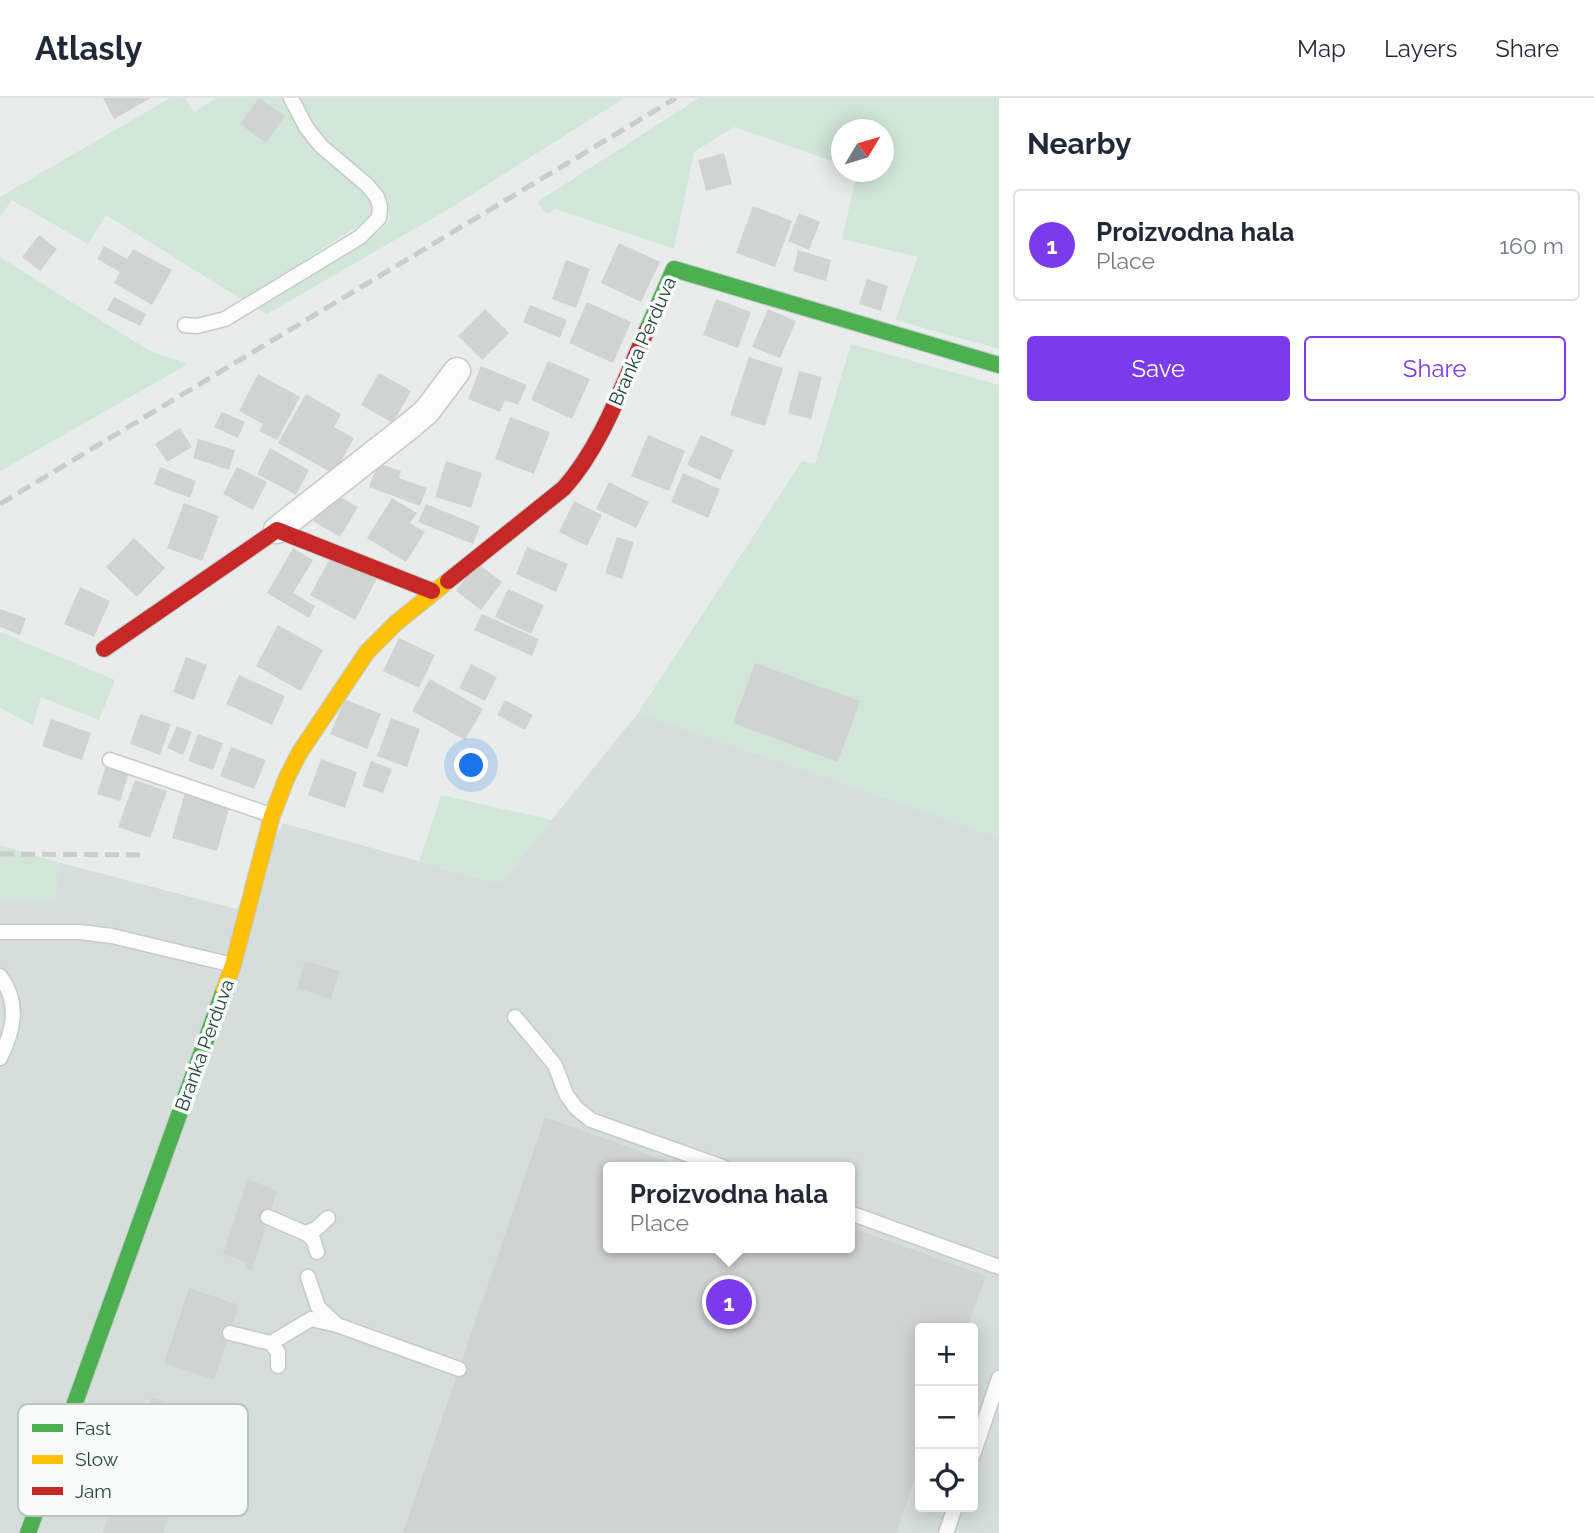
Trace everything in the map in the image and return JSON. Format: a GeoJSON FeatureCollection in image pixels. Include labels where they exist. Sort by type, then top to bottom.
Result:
{"type":"FeatureCollection","features":[{"type":"Feature","properties":{"kind":"street","name":"Branka Perduva"},"geometry":{"type":"LineString","coordinates":[[75,1404],[233,965],[272,816],[300,752],[367,652],[432,592],[564,488],[580,470],[593,449],[674,269],[999,365]]}},
{"type":"Feature","properties":{"kind":"street"},"geometry":{"type":"LineString","coordinates":[[104,649],[276,530],[412,424],[427,411],[457,371]]}},
{"type":"Feature","properties":{"kind":"street"},"geometry":{"type":"LineString","coordinates":[[276,530],[432,592]]}},
{"type":"Feature","properties":{"kind":"street","name":"Branka Perduva"},"geometry":{"type":"LineString","coordinates":[[29,1533],[35,1516]]}},
{"type":"Feature","properties":{"kind":"lane"},"geometry":{"type":"LineString","coordinates":[[185,325],[197,326],[225,318],[360,237],[379,218],[377,197],[368,185],[321,146],[306,127],[291,98]]}},
{"type":"Feature","properties":{"kind":"lane"},"geometry":{"type":"LineString","coordinates":[[110,760],[272,816]]}},
{"type":"Feature","properties":{"kind":"lane"},"geometry":{"type":"LineString","coordinates":[[0,932],[80,932],[111,936],[233,965]]}},
{"type":"Feature","properties":{"kind":"lane"},"geometry":{"type":"LineString","coordinates":[[0,976],[10,989],[13,1015],[10,1038],[0,1058]]}},
{"type":"Feature","properties":{"kind":"lane"},"geometry":{"type":"LineString","coordinates":[[515,1017],[555,1065],[571,1101],[591,1120],[709,1162]]}},
{"type":"Feature","properties":{"kind":"lane"},"geometry":{"type":"LineString","coordinates":[[855,1215],[999,1267]]}},
{"type":"Feature","properties":{"kind":"lane"},"geometry":{"type":"LineString","coordinates":[[268,1217],[305,1233],[313,1239],[317,1252]]}},
{"type":"Feature","properties":{"kind":"lane"},"geometry":{"type":"LineString","coordinates":[[305,1233],[316,1229],[328,1218]]}},
{"type":"Feature","properties":{"kind":"lane"},"geometry":{"type":"LineString","coordinates":[[308,1277],[318,1307],[337,1325]]}},
{"type":"Feature","properties":{"kind":"lane"},"geometry":{"type":"LineString","coordinates":[[271,1343],[312,1319],[337,1325],[459,1369]]}},
{"type":"Feature","properties":{"kind":"lane"},"geometry":{"type":"LineString","coordinates":[[230,1332],[271,1343],[278,1352],[278,1366]]}},
{"type":"Feature","properties":{"kind":"lane"},"geometry":{"type":"LineString","coordinates":[[975,1449],[999,1378]]}},
{"type":"Feature","properties":{"kind":"lane"},"geometry":{"type":"LineString","coordinates":[[946,1533],[953,1512]]}},
{"type":"Feature","properties":{"kind":"shaded area"},"geometry":{"type":"Polygon","coordinates":[[[638,713],[999,837],[999,1533],[0,1533],[0,900],[54,901],[61,863],[237,909],[283,823],[500,884],[638,713]]]}},
{"type":"Feature","properties":{"kind":"green space"},"geometry":{"type":"Polygon","coordinates":[[[170,98],[184,98],[194,112],[216,98],[284,98],[366,191],[372,204],[370,218],[243,300],[106,215],[88,244],[12,200],[0,217],[0,197],[170,98]]]}},
{"type":"Feature","properties":{"kind":"green space"},"geometry":{"type":"Polygon","coordinates":[[[300,98],[624,98],[447,210],[267,314],[258,309],[380,231],[390,220],[388,207],[375,186],[325,141],[300,98]]]}},
{"type":"Feature","properties":{"kind":"green space"},"geometry":{"type":"Polygon","coordinates":[[[699,98],[999,98],[999,349],[895,320],[918,257],[842,239],[855,182],[894,182],[894,119],[831,119],[831,161],[734,127],[694,152],[674,249],[556,209],[547,214],[537,202],[699,98]]]}},
{"type":"Feature","properties":{"kind":"green space"},"geometry":{"type":"Polygon","coordinates":[[[0,257],[150,351],[188,364],[0,471],[0,257]]]}},
{"type":"Feature","properties":{"kind":"green space"},"geometry":{"type":"Polygon","coordinates":[[[851,344],[999,385],[999,837],[638,713],[802,461],[815,464],[851,344]]]}},
{"type":"Feature","properties":{"kind":"green space"},"geometry":{"type":"Polygon","coordinates":[[[0,632],[115,680],[99,720],[41,697],[33,725],[0,708],[0,632]]]}},
{"type":"Feature","properties":{"kind":"green space"},"geometry":{"type":"Polygon","coordinates":[[[441,795],[552,820],[500,884],[419,861],[441,795]]]}},
{"type":"Feature","properties":{"kind":"green space"},"geometry":{"type":"Polygon","coordinates":[[[0,845],[61,863],[54,902],[0,900],[0,845]]]}},
{"type":"Feature","properties":{"kind":"building"},"geometry":{"type":"Polygon","coordinates":[[[103,98],[151,98],[114,119],[103,98]]]}},
{"type":"Feature","properties":{"kind":"building"},"geometry":{"type":"Polygon","coordinates":[[[259,98],[285,116],[266,143],[240,124],[259,98]]]}},
{"type":"Feature","properties":{"kind":"building"},"geometry":{"type":"Polygon","coordinates":[[[724,153],[732,184],[706,191],[698,160],[724,153]]]}},
{"type":"Feature","properties":{"kind":"building"},"geometry":{"type":"Polygon","coordinates":[[[753,206],[792,221],[775,267],[736,253],[753,206]]]}},
{"type":"Feature","properties":{"kind":"building"},"geometry":{"type":"Polygon","coordinates":[[[799,213],[820,222],[809,250],[788,241],[799,213]]]}},
{"type":"Feature","properties":{"kind":"building"},"geometry":{"type":"Polygon","coordinates":[[[39,235],[57,249],[40,271],[22,257],[39,235]]]}},
{"type":"Feature","properties":{"kind":"building"},"geometry":{"type":"Polygon","coordinates":[[[619,243],[660,262],[641,302],[601,283],[619,243]]]}},
{"type":"Feature","properties":{"kind":"building"},"geometry":{"type":"Polygon","coordinates":[[[104,246],[127,259],[133,249],[172,270],[152,305],[114,283],[120,272],[97,259],[104,246]]]}},
{"type":"Feature","properties":{"kind":"building"},"geometry":{"type":"Polygon","coordinates":[[[798,250],[831,260],[826,281],[793,271],[798,250]]]}},
{"type":"Feature","properties":{"kind":"building"},"geometry":{"type":"Polygon","coordinates":[[[566,260],[590,269],[576,308],[552,299],[566,260]]]}},
{"type":"Feature","properties":{"kind":"building"},"geometry":{"type":"Polygon","coordinates":[[[867,279],[888,286],[881,311],[859,304],[867,279]]]}},
{"type":"Feature","properties":{"kind":"building"},"geometry":{"type":"Polygon","coordinates":[[[114,297],[146,314],[140,326],[107,310],[114,297]]]}},
{"type":"Feature","properties":{"kind":"building"},"geometry":{"type":"Polygon","coordinates":[[[716,299],[751,312],[738,348],[703,335],[716,299]]]}},
{"type":"Feature","properties":{"kind":"building"},"geometry":{"type":"Polygon","coordinates":[[[587,302],[631,322],[613,363],[569,343],[587,302]]]}},
{"type":"Feature","properties":{"kind":"building"},"geometry":{"type":"Polygon","coordinates":[[[530,305],[567,320],[560,338],[523,322],[530,305]]]}},
{"type":"Feature","properties":{"kind":"building"},"geometry":{"type":"Polygon","coordinates":[[[485,309],[509,333],[482,360],[458,336],[485,309]]]}},
{"type":"Feature","properties":{"kind":"building"},"geometry":{"type":"Polygon","coordinates":[[[768,309],[796,321],[780,358],[752,347],[768,309]]]}},
{"type":"Feature","properties":{"kind":"building"},"geometry":{"type":"Polygon","coordinates":[[[749,357],[783,368],[765,426],[730,415],[749,357]]]}},
{"type":"Feature","properties":{"kind":"building"},"geometry":{"type":"Polygon","coordinates":[[[548,361],[590,379],[572,419],[531,400],[548,361]]]}},
{"type":"Feature","properties":{"kind":"building"},"geometry":{"type":"Polygon","coordinates":[[[481,366],[527,385],[518,405],[505,400],[500,412],[468,399],[481,366]]]}},
{"type":"Feature","properties":{"kind":"building"},"geometry":{"type":"Polygon","coordinates":[[[799,371],[822,377],[811,419],[788,413],[799,371]]]}},
{"type":"Feature","properties":{"kind":"building"},"geometry":{"type":"Polygon","coordinates":[[[379,373],[411,391],[393,423],[361,405],[379,373]]]}},
{"type":"Feature","properties":{"kind":"building"},"geometry":{"type":"Polygon","coordinates":[[[258,374],[300,397],[277,440],[259,431],[263,424],[239,411],[258,374]]]}},
{"type":"Feature","properties":{"kind":"building"},"geometry":{"type":"Polygon","coordinates":[[[306,394],[341,414],[334,427],[354,438],[334,474],[278,443],[306,394]]]}},
{"type":"Feature","properties":{"kind":"building"},"geometry":{"type":"Polygon","coordinates":[[[222,412],[245,422],[238,438],[214,427],[222,412]]]}},
{"type":"Feature","properties":{"kind":"building"},"geometry":{"type":"Polygon","coordinates":[[[510,417],[550,432],[534,474],[495,459],[510,417]]]}},
{"type":"Feature","properties":{"kind":"building"},"geometry":{"type":"Polygon","coordinates":[[[180,428],[192,447],[167,462],[155,444],[180,428]]]}},
{"type":"Feature","properties":{"kind":"building"},"geometry":{"type":"Polygon","coordinates":[[[648,435],[685,451],[669,491],[631,476],[648,435]]]}},
{"type":"Feature","properties":{"kind":"building"},"geometry":{"type":"Polygon","coordinates":[[[701,435],[734,450],[720,480],[687,465],[701,435]]]}},
{"type":"Feature","properties":{"kind":"building"},"geometry":{"type":"Polygon","coordinates":[[[198,439],[235,450],[229,470],[193,458],[198,439]]]}},
{"type":"Feature","properties":{"kind":"building"},"geometry":{"type":"Polygon","coordinates":[[[270,448],[309,470],[296,495],[257,474],[270,448]]]}},
{"type":"Feature","properties":{"kind":"building"},"geometry":{"type":"Polygon","coordinates":[[[446,461],[482,473],[471,508],[435,497],[446,461]]]}},
{"type":"Feature","properties":{"kind":"building"},"geometry":{"type":"Polygon","coordinates":[[[378,463],[401,471],[399,478],[427,488],[420,506],[369,487],[378,463]]]}},
{"type":"Feature","properties":{"kind":"building"},"geometry":{"type":"Polygon","coordinates":[[[160,467],[196,481],[190,498],[154,484],[160,467]]]}},
{"type":"Feature","properties":{"kind":"building"},"geometry":{"type":"Polygon","coordinates":[[[237,467],[267,482],[253,510],[223,494],[237,467]]]}},
{"type":"Feature","properties":{"kind":"building"},"geometry":{"type":"Polygon","coordinates":[[[683,473],[720,489],[708,518],[671,502],[683,473]]]}},
{"type":"Feature","properties":{"kind":"building"},"geometry":{"type":"Polygon","coordinates":[[[609,482],[649,502],[636,528],[596,509],[609,482]]]}},
{"type":"Feature","properties":{"kind":"building"},"geometry":{"type":"Polygon","coordinates":[[[330,491],[358,507],[340,537],[313,521],[330,491]]]}},
{"type":"Feature","properties":{"kind":"building"},"geometry":{"type":"Polygon","coordinates":[[[392,498],[417,513],[410,523],[425,532],[406,562],[367,538],[392,498]]]}},
{"type":"Feature","properties":{"kind":"building"},"geometry":{"type":"Polygon","coordinates":[[[574,501],[602,515],[587,546],[559,532],[574,501]]]}},
{"type":"Feature","properties":{"kind":"building"},"geometry":{"type":"Polygon","coordinates":[[[184,503],[219,516],[202,561],[167,548],[184,503]]]}},
{"type":"Feature","properties":{"kind":"building"},"geometry":{"type":"Polygon","coordinates":[[[426,504],[480,526],[473,544],[418,522],[426,504]]]}},
{"type":"Feature","properties":{"kind":"building"},"geometry":{"type":"Polygon","coordinates":[[[617,537],[634,542],[622,579],[605,573],[617,537]]]}},
{"type":"Feature","properties":{"kind":"building"},"geometry":{"type":"Polygon","coordinates":[[[134,538],[165,568],[137,597],[106,567],[134,538]]]}},
{"type":"Feature","properties":{"kind":"building"},"geometry":{"type":"Polygon","coordinates":[[[527,547],[568,564],[556,592],[516,574],[527,547]]]}},
{"type":"Feature","properties":{"kind":"building"},"geometry":{"type":"Polygon","coordinates":[[[293,548],[313,560],[293,593],[315,606],[309,618],[267,593],[293,548]]]}},
{"type":"Feature","properties":{"kind":"building"},"geometry":{"type":"Polygon","coordinates":[[[332,555],[377,579],[355,620],[310,595],[332,555]]]}},
{"type":"Feature","properties":{"kind":"building"},"geometry":{"type":"Polygon","coordinates":[[[477,563],[502,582],[481,610],[456,591],[477,563]]]}},
{"type":"Feature","properties":{"kind":"building"},"geometry":{"type":"Polygon","coordinates":[[[80,587],[110,601],[94,637],[64,624],[80,587]]]}},
{"type":"Feature","properties":{"kind":"building"},"geometry":{"type":"Polygon","coordinates":[[[508,589],[544,605],[531,634],[495,617],[508,589]]]}},
{"type":"Feature","properties":{"kind":"building"},"geometry":{"type":"Polygon","coordinates":[[[0,609],[26,618],[20,635],[0,627],[0,609]]]}},
{"type":"Feature","properties":{"kind":"building"},"geometry":{"type":"Polygon","coordinates":[[[482,614],[539,639],[532,656],[474,630],[482,614]]]}},
{"type":"Feature","properties":{"kind":"building"},"geometry":{"type":"Polygon","coordinates":[[[278,625],[323,650],[301,691],[256,666],[278,625]]]}},
{"type":"Feature","properties":{"kind":"building"},"geometry":{"type":"Polygon","coordinates":[[[399,638],[435,655],[419,688],[383,671],[399,638]]]}},
{"type":"Feature","properties":{"kind":"building"},"geometry":{"type":"Polygon","coordinates":[[[186,657],[207,665],[194,700],[173,692],[186,657]]]}},
{"type":"Feature","properties":{"kind":"building"},"geometry":{"type":"Polygon","coordinates":[[[755,663],[860,701],[838,762],[733,723],[755,663]]]}},
{"type":"Feature","properties":{"kind":"building"},"geometry":{"type":"Polygon","coordinates":[[[471,664],[497,677],[485,701],[459,688],[471,664]]]}},
{"type":"Feature","properties":{"kind":"building"},"geometry":{"type":"Polygon","coordinates":[[[239,675],[285,696],[272,725],[226,704],[239,675]]]}},
{"type":"Feature","properties":{"kind":"building"},"geometry":{"type":"Polygon","coordinates":[[[430,679],[483,709],[465,740],[412,711],[430,679]]]}},
{"type":"Feature","properties":{"kind":"building"},"geometry":{"type":"Polygon","coordinates":[[[345,699],[381,714],[367,749],[330,734],[345,699]]]}},
{"type":"Feature","properties":{"kind":"building"},"geometry":{"type":"Polygon","coordinates":[[[505,700],[533,715],[525,730],[497,715],[505,700]]]}},
{"type":"Feature","properties":{"kind":"building"},"geometry":{"type":"Polygon","coordinates":[[[140,714],[171,724],[160,755],[130,744],[140,714]]]}},
{"type":"Feature","properties":{"kind":"building"},"geometry":{"type":"Polygon","coordinates":[[[391,718],[420,729],[407,767],[377,756],[391,718]]]}},
{"type":"Feature","properties":{"kind":"building"},"geometry":{"type":"Polygon","coordinates":[[[51,719],[91,733],[82,760],[42,746],[51,719]]]}},
{"type":"Feature","properties":{"kind":"building"},"geometry":{"type":"Polygon","coordinates":[[[177,726],[192,732],[183,755],[167,748],[177,726]]]}},
{"type":"Feature","properties":{"kind":"building"},"geometry":{"type":"Polygon","coordinates":[[[198,734],[223,743],[213,770],[188,761],[198,734]]]}},
{"type":"Feature","properties":{"kind":"building"},"geometry":{"type":"Polygon","coordinates":[[[231,747],[266,760],[254,789],[220,776],[231,747]]]}},
{"type":"Feature","properties":{"kind":"building"},"geometry":{"type":"Polygon","coordinates":[[[321,759],[357,772],[345,808],[308,795],[321,759]]]}},
{"type":"Feature","properties":{"kind":"building"},"geometry":{"type":"Polygon","coordinates":[[[371,761],[392,769],[383,793],[362,786],[371,761]]]}},
{"type":"Feature","properties":{"kind":"building"},"geometry":{"type":"Polygon","coordinates":[[[106,766],[129,773],[120,801],[97,794],[106,766]]]}},
{"type":"Feature","properties":{"kind":"building"},"geometry":{"type":"Polygon","coordinates":[[[135,780],[167,791],[150,838],[118,827],[135,780]]]}},
{"type":"Feature","properties":{"kind":"building"},"geometry":{"type":"Polygon","coordinates":[[[186,789],[231,802],[217,851],[172,838],[186,789]]]}},
{"type":"Feature","properties":{"kind":"building"},"geometry":{"type":"Polygon","coordinates":[[[305,961],[340,971],[331,999],[297,988],[305,961]]]}},
{"type":"Feature","properties":{"kind":"building"},"geometry":{"type":"Polygon","coordinates":[[[545,1117],[669,1162],[603,1162],[603,1253],[855,1253],[855,1229],[986,1276],[969,1323],[915,1323],[915,1478],[896,1533],[403,1533],[545,1117]]]}},
{"type":"Feature","properties":{"kind":"building"},"geometry":{"type":"Polygon","coordinates":[[[248,1179],[277,1191],[252,1271],[245,1268],[247,1262],[223,1254],[248,1179]]]}},
{"type":"Feature","properties":{"kind":"building"},"geometry":{"type":"Polygon","coordinates":[[[189,1288],[239,1305],[214,1380],[164,1363],[189,1288]]]}},
{"type":"Feature","properties":{"kind":"building"},"geometry":{"type":"Polygon","coordinates":[[[152,1397],[171,1404],[149,1404],[152,1397]]]}},
{"type":"Feature","properties":{"kind":"building"},"geometry":{"type":"Polygon","coordinates":[[[108,1516],[169,1516],[163,1533],[102,1533],[108,1516]]]}},
{"type":"Feature","properties":{"kind":"railway"},"geometry":{"type":"LineString","coordinates":[[0,504],[676,98]]}},
{"type":"Feature","properties":{"kind":"railway"},"geometry":{"type":"LineString","coordinates":[[0,854],[145,855]]}},
{"type":"Feature","properties":{"kind":"traffic: fast"},"geometry":{"type":"LineString","coordinates":[[647,330],[674,269],[999,365]]}},
{"type":"Feature","properties":{"kind":"traffic: fast"},"geometry":{"type":"LineString","coordinates":[[75,1404],[224,990]]}},
{"type":"Feature","properties":{"kind":"traffic: fast"},"geometry":{"type":"LineString","coordinates":[[28,1533],[34,1516]]}},
{"type":"Feature","properties":{"kind":"traffic: slow"},"geometry":{"type":"LineString","coordinates":[[224,990],[272,816],[300,752],[367,652],[396,623],[448,581]]}},
{"type":"Feature","properties":{"kind":"traffic: jam"},"geometry":{"type":"LineString","coordinates":[[448,581],[564,488],[578,471],[601,433],[647,330]]}},
{"type":"Feature","properties":{"kind":"traffic: jam"},"geometry":{"type":"LineString","coordinates":[[104,649],[277,530],[432,591]]}},
{"type":"Feature","properties":{"kind":"place","name":"Proizvodna hala"},"geometry":{"type":"Point","coordinates":[729,1302]}}]}
